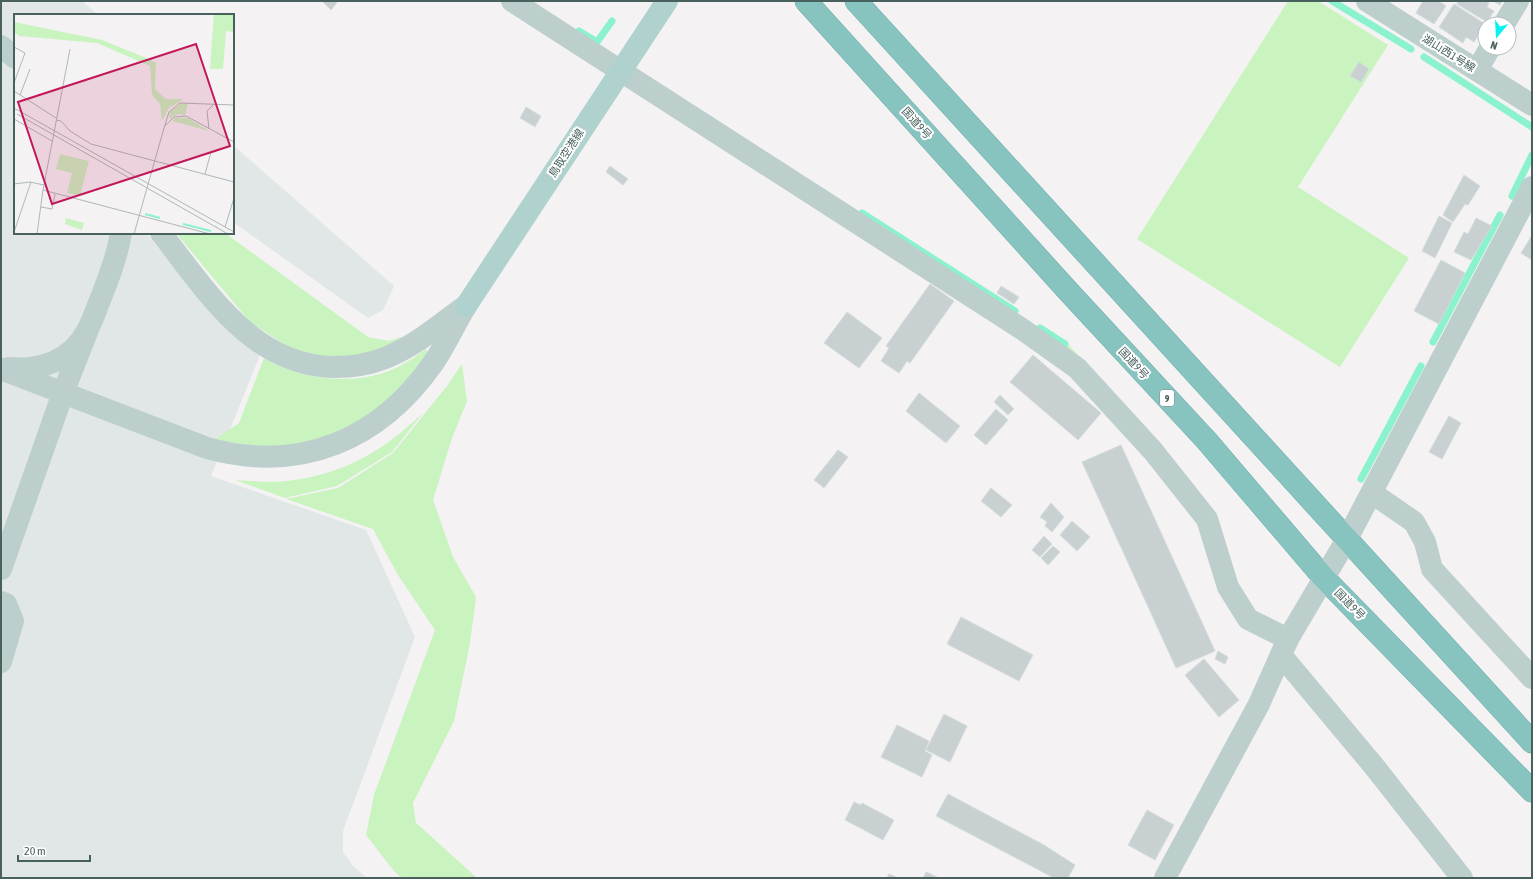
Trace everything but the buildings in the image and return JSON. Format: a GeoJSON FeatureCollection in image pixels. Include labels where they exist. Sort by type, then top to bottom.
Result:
{"type":"FeatureCollection","features":[{"type":"Feature","properties":{"kind":"highway","name":"国道9号"},"geometry":{"type":"LineString","coordinates":[[806,1],[1068,291],[1207,441],[1323,577],[1532,791]]}},
{"type":"Feature","properties":{"kind":"highway"},"geometry":{"type":"LineString","coordinates":[[856,1],[1532,742]]}},
{"type":"Feature","properties":{"kind":"main road","name":"鳥取空港線"},"geometry":{"type":"LineString","coordinates":[[466,306],[620,70],[667,1]]}},
{"type":"Feature","properties":{"kind":"street"},"geometry":{"type":"LineString","coordinates":[[512,1],[1022,329],[1077,368],[1153,451],[1207,519],[1228,587],[1248,619],[1285,647],[1373,765],[1462,878]]}},
{"type":"Feature","properties":{"kind":"street","name":"湖山西1号線"},"geometry":{"type":"LineString","coordinates":[[1367,1],[1532,105]]}},
{"type":"Feature","properties":{"kind":"street"},"geometry":{"type":"LineString","coordinates":[[1509,16],[1518,1]]}},
{"type":"Feature","properties":{"kind":"street"},"geometry":{"type":"LineString","coordinates":[[1,46],[14,57]]}},
{"type":"Feature","properties":{"kind":"street"},"geometry":{"type":"LineString","coordinates":[[1477,70],[1485,56]]}},
{"type":"Feature","properties":{"kind":"street"},"geometry":{"type":"LineString","coordinates":[[1165,878],[1259,704],[1285,647],[1323,577],[1347,539],[1372,493],[1532,187]]}},
{"type":"Feature","properties":{"kind":"street"},"geometry":{"type":"LineString","coordinates":[[1,569],[63,393],[86,332],[113,270],[121,234]]}},
{"type":"Feature","properties":{"kind":"street"},"geometry":{"type":"LineString","coordinates":[[161,234],[217,303],[249,335],[276,353],[302,363],[342,367],[372,363],[386,358],[416,341],[466,306]]}},
{"type":"Feature","properties":{"kind":"street"},"geometry":{"type":"LineString","coordinates":[[1,368],[187,442],[226,454],[243,457],[274,458],[307,453],[326,448],[357,435],[371,427],[408,394],[435,361],[466,306]]}},
{"type":"Feature","properties":{"kind":"street"},"geometry":{"type":"LineString","coordinates":[[1,368],[24,369],[48,365],[67,354],[86,332]]}},
{"type":"Feature","properties":{"kind":"street"},"geometry":{"type":"LineString","coordinates":[[1372,493],[1414,522],[1425,542],[1432,568],[1532,678]]}},
{"type":"Feature","properties":{"kind":"street"},"geometry":{"type":"LineString","coordinates":[[1,602],[6,604],[13,621],[1,662]]}},
{"type":"Feature","properties":{"kind":"shaded area"},"geometry":{"type":"Polygon","coordinates":[[[1,1],[82,1],[97,14],[14,14],[14,234],[147,234],[213,314],[260,355],[211,476],[366,530],[415,637],[343,831],[343,852],[354,867],[367,878],[1,878],[1,1]]]}},
{"type":"Feature","properties":{"kind":"shaded area"},"geometry":{"type":"Polygon","coordinates":[[[234,146],[394,286],[383,310],[368,318],[234,223],[234,146]]]}},
{"type":"Feature","properties":{"kind":"green space"},"geometry":{"type":"Polygon","coordinates":[[[1288,1],[1318,1],[1388,45],[1298,187],[1409,258],[1340,367],[1137,239],[1288,1]]]}},
{"type":"Feature","properties":{"kind":"green space"},"geometry":{"type":"Polygon","coordinates":[[[177,234],[226,234],[368,337],[389,341],[401,337],[401,340],[379,350],[349,357],[320,356],[293,350],[250,322],[177,234]]]}},
{"type":"Feature","properties":{"kind":"green space"},"geometry":{"type":"Polygon","coordinates":[[[1039,325],[1065,341],[1078,355],[1037,328],[1039,325]]]}},
{"type":"Feature","properties":{"kind":"green space"},"geometry":{"type":"Polygon","coordinates":[[[426,349],[429,354],[404,388],[376,414],[331,438],[279,450],[214,440],[239,423],[264,358],[295,372],[313,376],[350,379],[384,373],[400,366],[426,349]]]}},
{"type":"Feature","properties":{"kind":"green space"},"geometry":{"type":"Polygon","coordinates":[[[462,364],[467,401],[452,438],[433,500],[453,557],[476,597],[470,643],[454,721],[413,803],[416,823],[477,878],[402,878],[394,871],[366,835],[374,795],[435,630],[398,575],[373,529],[286,499],[338,488],[393,453],[447,386],[462,364]]]}},
{"type":"Feature","properties":{"kind":"green space"},"geometry":{"type":"Polygon","coordinates":[[[423,413],[392,452],[337,486],[285,498],[235,480],[268,482],[287,481],[308,478],[344,467],[377,450],[408,427],[423,413]]]}},
{"type":"Feature","properties":{"kind":"waterway"},"geometry":{"type":"LineString","coordinates":[[1332,1],[1411,49]]}},
{"type":"Feature","properties":{"kind":"waterway"},"geometry":{"type":"LineString","coordinates":[[579,31],[597,42],[612,21]]}},
{"type":"Feature","properties":{"kind":"waterway"},"geometry":{"type":"LineString","coordinates":[[1424,57],[1532,127]]}},
{"type":"Feature","properties":{"kind":"waterway"},"geometry":{"type":"LineString","coordinates":[[1512,196],[1532,155]]}},
{"type":"Feature","properties":{"kind":"waterway"},"geometry":{"type":"LineString","coordinates":[[862,213],[1015,311]]}},
{"type":"Feature","properties":{"kind":"waterway"},"geometry":{"type":"LineString","coordinates":[[1433,342],[1500,215]]}},
{"type":"Feature","properties":{"kind":"waterway"},"geometry":{"type":"LineString","coordinates":[[1040,328],[1065,344]]}},
{"type":"Feature","properties":{"kind":"waterway"},"geometry":{"type":"LineString","coordinates":[[1361,479],[1421,366]]}}]}
